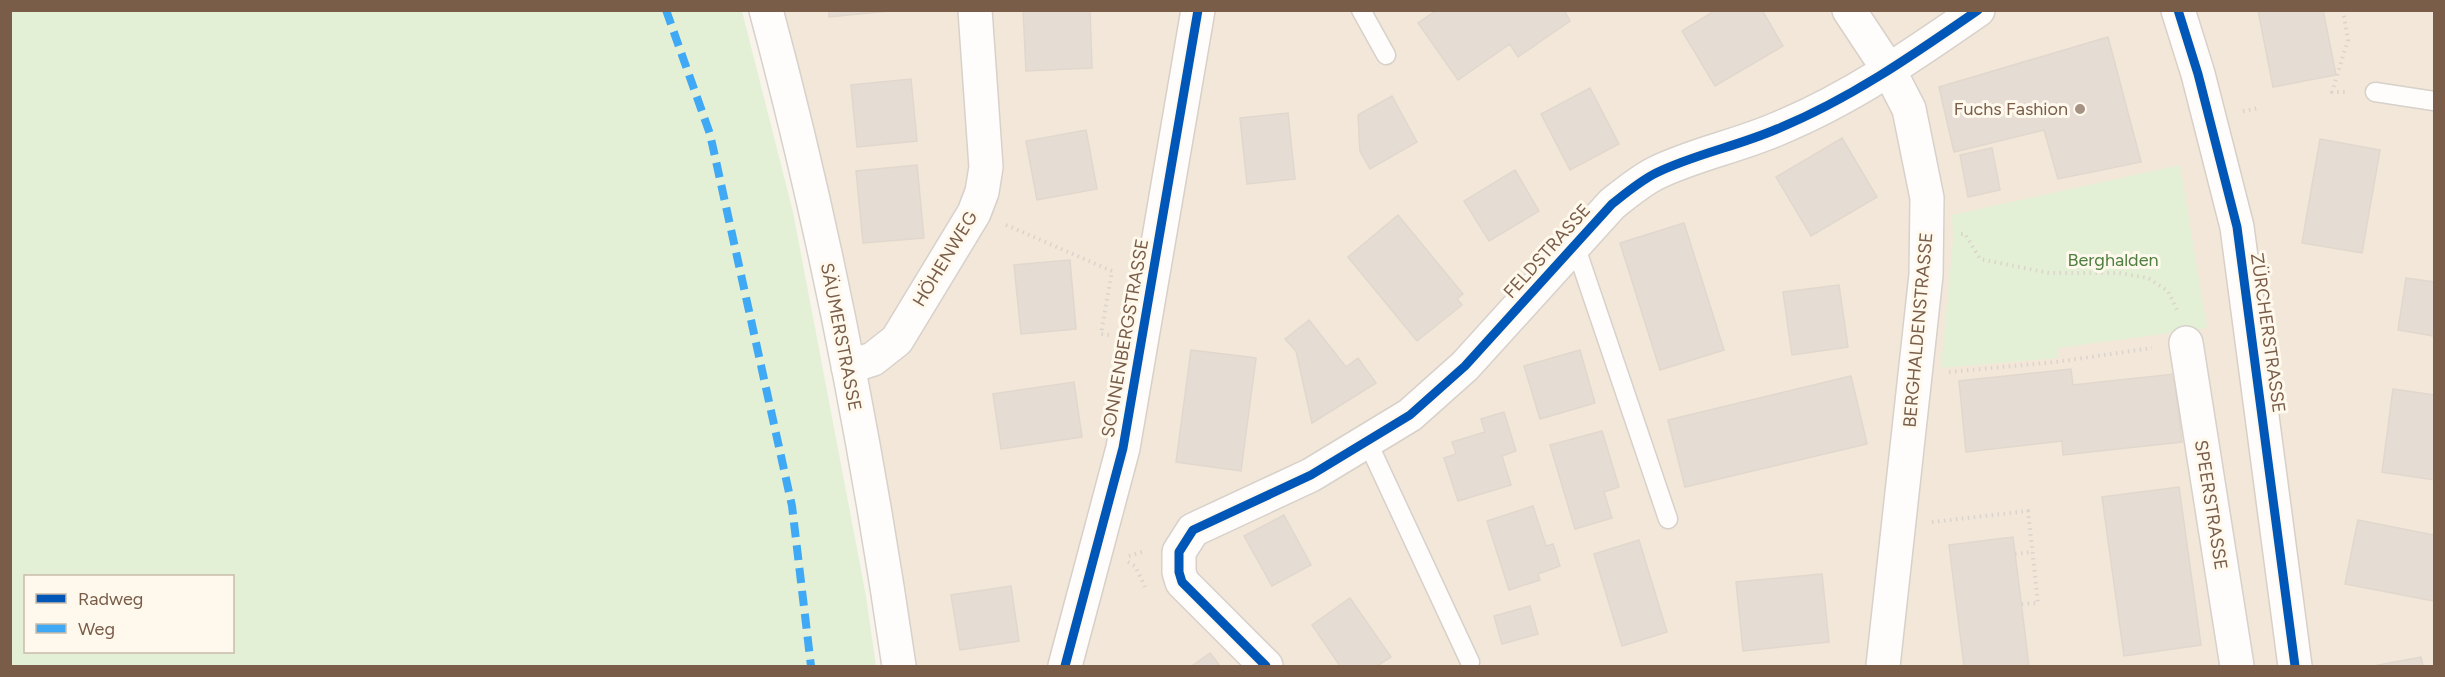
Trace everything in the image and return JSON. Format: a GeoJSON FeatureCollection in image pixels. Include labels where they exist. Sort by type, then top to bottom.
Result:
{"type":"FeatureCollection","features":[{"type":"Feature","properties":{"kind":"street","name":"SÄUMERSTRASSE"},"geometry":{"type":"LineString","coordinates":[[766,10],[830,279],[848,367],[899,666]]}},
{"type":"Feature","properties":{"kind":"street","name":"HÖHENWEG"},"geometry":{"type":"LineString","coordinates":[[848,367],[873,359],[897,340],[974,213],[982,192],[986,167],[975,10]]}},
{"type":"Feature","properties":{"kind":"street","name":"SONNENBERGSTRASSE"},"geometry":{"type":"LineString","coordinates":[[1065,666],[1123,448],[1198,10]]}},
{"type":"Feature","properties":{"kind":"street","name":"BERGHALDENSTRASSE"},"geometry":{"type":"LineString","coordinates":[[1849,10],[1890,72],[1909,109],[1927,198],[1928,249],[1883,666]]}},
{"type":"Feature","properties":{"kind":"street","name":"FELDSTRASSE"},"geometry":{"type":"LineString","coordinates":[[1266,666],[1182,582],[1178,562],[1182,545],[1201,525],[1311,475],[1410,415],[1443,388],[1612,204],[1656,173],[1776,130],[1829,105],[1890,72],[1978,10]]}},
{"type":"Feature","properties":{"kind":"street","name":"ZÜRCHERSTRASSE"},"geometry":{"type":"LineString","coordinates":[[2178,10],[2198,74],[2237,227],[2295,666]]}},
{"type":"Feature","properties":{"kind":"street","name":"SPEERSTRASSE"},"geometry":{"type":"LineString","coordinates":[[2186,343],[2237,666]]}},
{"type":"Feature","properties":{"kind":"lane"},"geometry":{"type":"LineString","coordinates":[[1362,10],[1386,55]]}},
{"type":"Feature","properties":{"kind":"lane"},"geometry":{"type":"LineString","coordinates":[[2376,92],[2434,100]]}},
{"type":"Feature","properties":{"kind":"lane"},"geometry":{"type":"LineString","coordinates":[[1575,245],[1668,519]]}},
{"type":"Feature","properties":{"kind":"lane"},"geometry":{"type":"LineString","coordinates":[[1368,442],[1470,662]]}},
{"type":"Feature","properties":{"kind":"path"},"geometry":{"type":"LineString","coordinates":[[2332,92],[2348,40],[2343,10]]}},
{"type":"Feature","properties":{"kind":"path"},"geometry":{"type":"LineString","coordinates":[[2241,111],[2259,108]]}},
{"type":"Feature","properties":{"kind":"path"},"geometry":{"type":"LineString","coordinates":[[974,213],[1112,271],[1101,333],[1117,338]]}},
{"type":"Feature","properties":{"kind":"path"},"geometry":{"type":"LineString","coordinates":[[1946,372],[2070,361],[2186,343],[2180,316],[2168,291],[2148,278],[2119,273],[2049,273],[1980,259],[1965,234],[1956,233]]}},
{"type":"Feature","properties":{"kind":"path"},"geometry":{"type":"LineString","coordinates":[[1930,523],[2028,511],[2038,603],[2022,604]]}},
{"type":"Feature","properties":{"kind":"path"},"geometry":{"type":"LineString","coordinates":[[2015,554],[2032,552]]}},
{"type":"Feature","properties":{"kind":"shaded area"},"geometry":{"type":"Polygon","coordinates":[[[776,11],[2434,11],[2434,666],[909,666],[869,379],[776,11]]]}},
{"type":"Feature","properties":{"kind":"green space"},"geometry":{"type":"Polygon","coordinates":[[[11,11],[742,11],[793,212],[866,596],[876,666],[11,666],[11,11]]]}},
{"type":"Feature","properties":{"kind":"green space","name":"Berghalden"},"geometry":{"type":"Polygon","coordinates":[[[2180,165],[2207,328],[2058,348],[2057,358],[1941,368],[1953,240],[1952,215],[2180,165]]]}},
{"type":"Feature","properties":{"kind":"building"},"geometry":{"type":"Polygon","coordinates":[[[829,10],[889,10],[889,11],[829,17],[829,10]]]}},
{"type":"Feature","properties":{"kind":"building"},"geometry":{"type":"Polygon","coordinates":[[[1023,10],[1090,10],[1092,68],[1026,71],[1023,10]]]}},
{"type":"Feature","properties":{"kind":"building"},"geometry":{"type":"Polygon","coordinates":[[[1437,10],[1564,10],[1570,21],[1518,57],[1510,44],[1458,80],[1418,23],[1437,10]]]}},
{"type":"Feature","properties":{"kind":"building"},"geometry":{"type":"Polygon","coordinates":[[[1716,10],[1762,10],[1783,46],[1715,86],[1682,31],[1716,10]]]}},
{"type":"Feature","properties":{"kind":"building"},"geometry":{"type":"Polygon","coordinates":[[[2258,10],[2323,10],[2336,75],[2273,87],[2258,10]]]}},
{"type":"Feature","properties":{"kind":"building"},"geometry":{"type":"Polygon","coordinates":[[[2108,37],[2141,162],[2058,179],[2044,130],[1954,152],[1939,87],[2108,37]]]}},
{"type":"Feature","properties":{"kind":"building"},"geometry":{"type":"Polygon","coordinates":[[[911,79],[917,141],[857,147],[851,85],[911,79]]]}},
{"type":"Feature","properties":{"kind":"building"},"geometry":{"type":"Polygon","coordinates":[[[1590,88],[1619,144],[1570,170],[1541,114],[1590,88]]]}},
{"type":"Feature","properties":{"kind":"building"},"geometry":{"type":"Polygon","coordinates":[[[1392,96],[1417,142],[1370,169],[1360,151],[1358,115],[1392,96]]]}},
{"type":"Feature","properties":{"kind":"building"},"geometry":{"type":"Polygon","coordinates":[[[1288,113],[1295,179],[1247,184],[1240,118],[1288,113]]]}},
{"type":"Feature","properties":{"kind":"building"},"geometry":{"type":"Polygon","coordinates":[[[1086,130],[1097,189],[1037,200],[1026,141],[1086,130]]]}},
{"type":"Feature","properties":{"kind":"building"},"geometry":{"type":"Polygon","coordinates":[[[1842,138],[1877,197],[1811,236],[1776,177],[1842,138]]]}},
{"type":"Feature","properties":{"kind":"building"},"geometry":{"type":"Polygon","coordinates":[[[2320,139],[2380,150],[2362,253],[2302,243],[2320,139]]]}},
{"type":"Feature","properties":{"kind":"building"},"geometry":{"type":"Polygon","coordinates":[[[1992,148],[2000,190],[1968,197],[1960,155],[1992,148]]]}},
{"type":"Feature","properties":{"kind":"building"},"geometry":{"type":"Polygon","coordinates":[[[917,165],[924,238],[863,243],[856,171],[917,165]]]}},
{"type":"Feature","properties":{"kind":"building"},"geometry":{"type":"Polygon","coordinates":[[[1515,170],[1539,211],[1489,241],[1464,201],[1515,170]]]}},
{"type":"Feature","properties":{"kind":"building"},"geometry":{"type":"Polygon","coordinates":[[[1398,215],[1463,294],[1457,299],[1462,305],[1417,341],[1348,257],[1398,215]]]}},
{"type":"Feature","properties":{"kind":"building"},"geometry":{"type":"Polygon","coordinates":[[[1684,223],[1724,350],[1660,370],[1620,243],[1684,223]]]}},
{"type":"Feature","properties":{"kind":"building"},"geometry":{"type":"Polygon","coordinates":[[[1070,260],[1076,329],[1021,334],[1014,265],[1070,260]]]}},
{"type":"Feature","properties":{"kind":"building"},"geometry":{"type":"Polygon","coordinates":[[[2406,278],[2434,282],[2434,336],[2398,330],[2406,278]]]}},
{"type":"Feature","properties":{"kind":"building"},"geometry":{"type":"Polygon","coordinates":[[[1839,285],[1848,347],[1792,355],[1783,292],[1839,285]]]}},
{"type":"Feature","properties":{"kind":"building"},"geometry":{"type":"Polygon","coordinates":[[[1309,320],[1346,367],[1358,358],[1376,383],[1312,423],[1296,351],[1285,339],[1309,320]]]}},
{"type":"Feature","properties":{"kind":"building"},"geometry":{"type":"Polygon","coordinates":[[[1191,350],[1256,358],[1241,471],[1176,462],[1191,350]]]}},
{"type":"Feature","properties":{"kind":"building"},"geometry":{"type":"Polygon","coordinates":[[[1580,350],[1595,403],[1540,419],[1524,366],[1580,350]]]}},
{"type":"Feature","properties":{"kind":"building"},"geometry":{"type":"Polygon","coordinates":[[[2071,369],[2073,385],[2174,374],[2182,442],[2063,455],[2062,441],[1966,452],[1959,381],[2071,369]]]}},
{"type":"Feature","properties":{"kind":"building"},"geometry":{"type":"Polygon","coordinates":[[[1851,376],[1867,444],[1685,487],[1668,420],[1851,376]]]}},
{"type":"Feature","properties":{"kind":"building"},"geometry":{"type":"Polygon","coordinates":[[[1074,382],[1082,437],[1001,449],[993,394],[1074,382]]]}},
{"type":"Feature","properties":{"kind":"building"},"geometry":{"type":"Polygon","coordinates":[[[2393,389],[2434,395],[2434,480],[2382,472],[2393,389]]]}},
{"type":"Feature","properties":{"kind":"building"},"geometry":{"type":"Polygon","coordinates":[[[1504,412],[1516,451],[1502,456],[1511,485],[1458,501],[1444,458],[1456,454],[1452,442],[1485,432],[1481,419],[1504,412]]]}},
{"type":"Feature","properties":{"kind":"building"},"geometry":{"type":"Polygon","coordinates":[[[1602,431],[1619,487],[1604,492],[1612,518],[1575,529],[1550,445],[1602,431]]]}},
{"type":"Feature","properties":{"kind":"building"},"geometry":{"type":"Polygon","coordinates":[[[2179,487],[2201,645],[2124,656],[2102,497],[2179,487]]]}},
{"type":"Feature","properties":{"kind":"building"},"geometry":{"type":"Polygon","coordinates":[[[1533,506],[1546,546],[1553,544],[1560,566],[1538,574],[1540,580],[1509,590],[1487,521],[1533,506]]]}},
{"type":"Feature","properties":{"kind":"building"},"geometry":{"type":"Polygon","coordinates":[[[1284,515],[1311,565],[1272,586],[1244,536],[1284,515]]]}},
{"type":"Feature","properties":{"kind":"building"},"geometry":{"type":"Polygon","coordinates":[[[2358,520],[2434,535],[2434,601],[2345,584],[2358,520]]]}},
{"type":"Feature","properties":{"kind":"building"},"geometry":{"type":"Polygon","coordinates":[[[2013,537],[2029,666],[1964,666],[1949,545],[2013,537]]]}},
{"type":"Feature","properties":{"kind":"building"},"geometry":{"type":"Polygon","coordinates":[[[1639,540],[1667,632],[1622,646],[1594,554],[1639,540]]]}},
{"type":"Feature","properties":{"kind":"building"},"geometry":{"type":"Polygon","coordinates":[[[1822,574],[1829,642],[1743,651],[1736,582],[1822,574]]]}},
{"type":"Feature","properties":{"kind":"building"},"geometry":{"type":"Polygon","coordinates":[[[1011,586],[1019,641],[960,650],[951,595],[1011,586]]]}},
{"type":"Feature","properties":{"kind":"building"},"geometry":{"type":"Polygon","coordinates":[[[1350,598],[1391,657],[1377,666],[1340,666],[1312,625],[1350,598]]]}},
{"type":"Feature","properties":{"kind":"building"},"geometry":{"type":"Polygon","coordinates":[[[1530,606],[1538,634],[1502,644],[1494,616],[1530,606]]]}},
{"type":"Feature","properties":{"kind":"building"},"geometry":{"type":"Polygon","coordinates":[[[1210,653],[1220,666],[1192,666],[1210,653]]]}},
{"type":"Feature","properties":{"kind":"building"},"geometry":{"type":"Polygon","coordinates":[[[2421,657],[2423,666],[2373,666],[2421,657]]]}},
{"type":"Feature","properties":{"kind":"marked path"},"geometry":{"type":"LineString","coordinates":[[666,10],[710,134],[792,506],[811,666]]}},
{"type":"Feature","properties":{"kind":"cycle path"},"geometry":{"type":"LineString","coordinates":[[1065,666],[1123,448],[1198,10]]}},
{"type":"Feature","properties":{"kind":"cycle path"},"geometry":{"type":"LineString","coordinates":[[1266,666],[1182,582],[1179,572],[1179,552],[1193,530],[1311,475],[1410,415],[1465,366],[1612,204],[1633,187],[1656,173],[1686,160],[1777,129],[1830,104],[1905,60],[1978,10]]}},
{"type":"Feature","properties":{"kind":"cycle path"},"geometry":{"type":"LineString","coordinates":[[2178,10],[2198,74],[2237,227],[2295,666]]}},
{"type":"Feature","properties":{"kind":"place","name":"Fuchs Fashion"},"geometry":{"type":"Point","coordinates":[2080,109]}}]}
